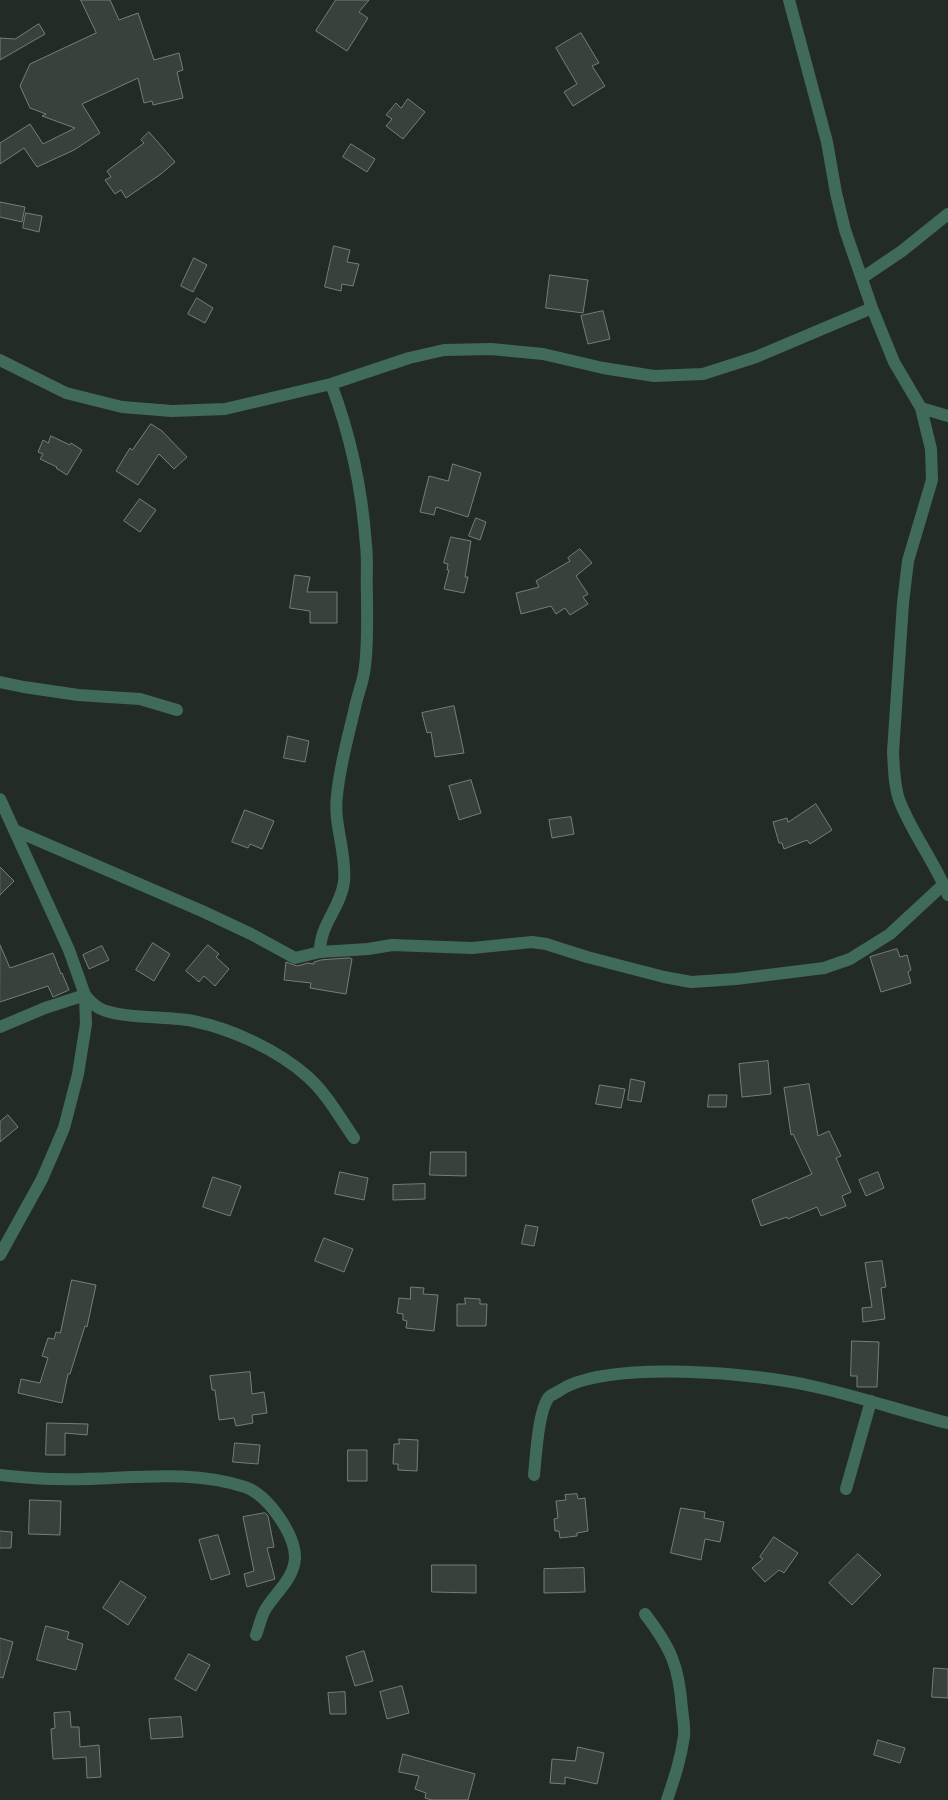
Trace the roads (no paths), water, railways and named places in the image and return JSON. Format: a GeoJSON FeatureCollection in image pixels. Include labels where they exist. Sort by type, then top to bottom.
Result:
{"type":"FeatureCollection","features":[{"type":"Feature","properties":{"kind":"street"},"geometry":{"type":"LineString","coordinates":[[14,830],[202,911],[251,934],[295,958],[320,952],[368,949],[392,945],[472,948],[532,942],[546,944],[664,977],[691,982],[736,979],[824,968],[850,959],[890,934],[946,889],[899,800],[894,775],[893,752],[903,602],[908,561],[932,480],[931,449],[921,408],[894,362],[872,308],[845,230],[827,142],[789,0]]}},
{"type":"Feature","properties":{"kind":"street"},"geometry":{"type":"LineString","coordinates":[[862,278],[902,252],[948,214]]}},
{"type":"Feature","properties":{"kind":"street"},"geometry":{"type":"LineString","coordinates":[[0,360],[66,393],[122,406],[172,411],[225,409],[331,384],[409,358],[444,350],[491,349],[543,354],[603,368],[654,376],[703,374],[756,357],[872,308]]}},
{"type":"Feature","properties":{"kind":"street"},"geometry":{"type":"LineString","coordinates":[[320,952],[322,935],[338,901],[344,882],[336,818],[336,798],[342,762],[365,667],[367,628],[367,546],[360,490],[349,436],[331,384]]}},
{"type":"Feature","properties":{"kind":"street"},"geometry":{"type":"LineString","coordinates":[[921,408],[948,416]]}},
{"type":"Feature","properties":{"kind":"street"},"geometry":{"type":"LineString","coordinates":[[0,682],[78,695],[140,698],[177,710]]}},
{"type":"Feature","properties":{"kind":"street"},"geometry":{"type":"LineString","coordinates":[[0,799],[69,950],[85,995],[86,1024],[78,1074],[64,1128],[42,1179],[0,1256]]}},
{"type":"Feature","properties":{"kind":"street"},"geometry":{"type":"LineString","coordinates":[[0,1028],[45,1008],[85,995]]}},
{"type":"Feature","properties":{"kind":"street"},"geometry":{"type":"LineString","coordinates":[[85,995],[100,1008],[141,1016],[193,1021],[228,1030],[258,1043],[309,1077],[354,1138]]}},
{"type":"Feature","properties":{"kind":"street"},"geometry":{"type":"LineString","coordinates":[[534,1475],[542,1414],[550,1397],[568,1385],[595,1376],[658,1371],[770,1378],[815,1386],[948,1423]]}},
{"type":"Feature","properties":{"kind":"street"},"geometry":{"type":"LineString","coordinates":[[846,1489],[871,1401]]}},
{"type":"Feature","properties":{"kind":"street"},"geometry":{"type":"LineString","coordinates":[[0,1475],[56,1480],[169,1477],[213,1479],[247,1488],[264,1499],[282,1522],[292,1541],[294,1559],[292,1575],[276,1592],[264,1612],[256,1635]]}},
{"type":"Feature","properties":{"kind":"street"},"geometry":{"type":"LineString","coordinates":[[645,1614],[662,1636],[674,1658],[681,1692],[685,1734],[680,1761],[666,1800]]}}]}
